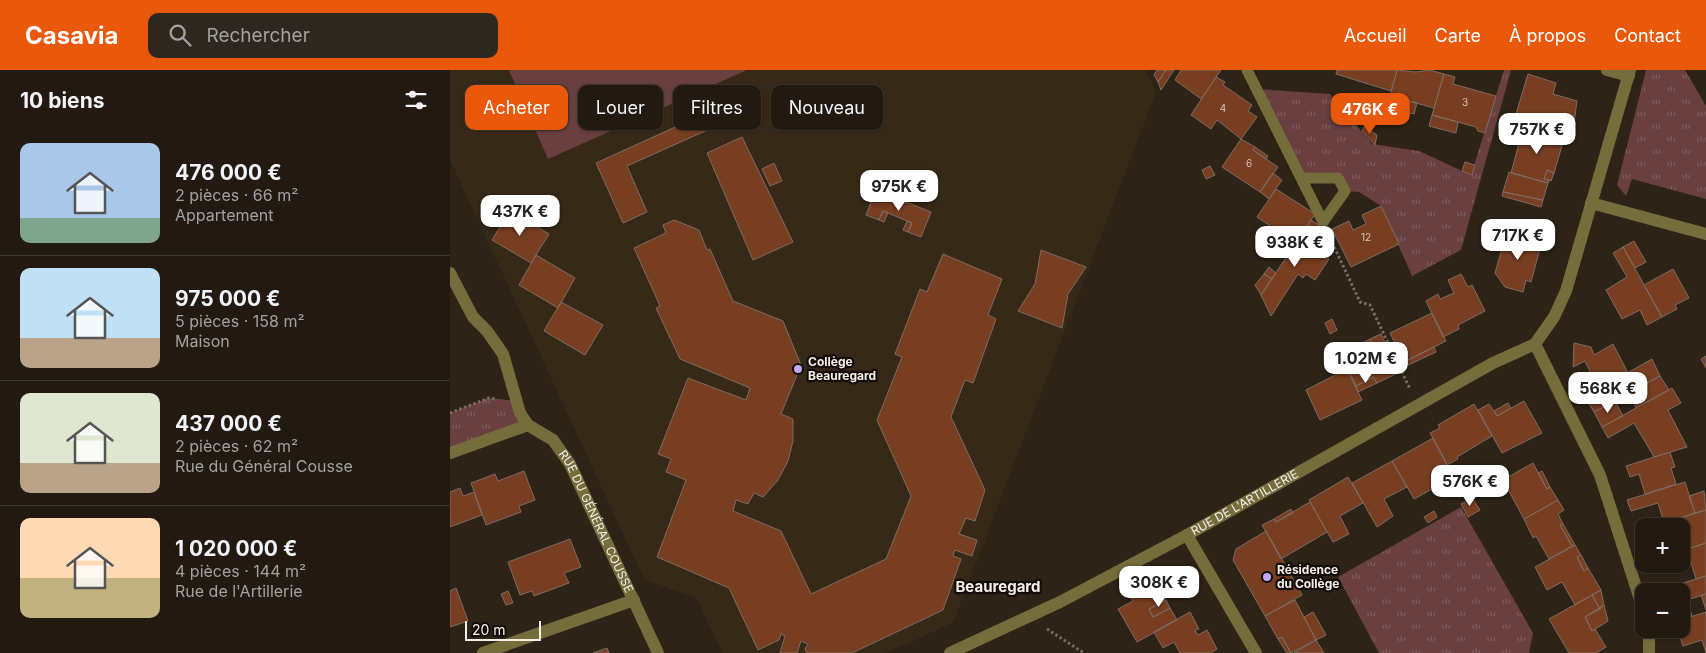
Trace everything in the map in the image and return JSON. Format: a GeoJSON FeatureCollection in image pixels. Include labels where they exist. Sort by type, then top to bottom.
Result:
{"type":"FeatureCollection","features":[{"type":"Feature","properties":{"kind":"street"},"geometry":{"type":"LineString","coordinates":[[1607,70],[1630,73],[1561,305],[1534,344],[1600,475],[1635,584]]}},
{"type":"Feature","properties":{"kind":"street"},"geometry":{"type":"LineString","coordinates":[[1591,203],[1706,234]]}},
{"type":"Feature","properties":{"kind":"street"},"geometry":{"type":"LineString","coordinates":[[450,273],[473,317],[503,354],[520,414],[528,425],[450,453]]}},
{"type":"Feature","properties":{"kind":"street","name":"RUE DE L'ARTILLERIE"},"geometry":{"type":"LineString","coordinates":[[950,653],[1060,602],[1187,535],[1493,363],[1534,344]]}},
{"type":"Feature","properties":{"kind":"street","name":"RUE DU GÉNÉRAL COUSSE"},"geometry":{"type":"LineString","coordinates":[[528,425],[544,434],[561,449],[658,653]]}},
{"type":"Feature","properties":{"kind":"street"},"geometry":{"type":"LineString","coordinates":[[1187,535],[1256,653]]}},
{"type":"Feature","properties":{"kind":"street"},"geometry":{"type":"LineString","coordinates":[[484,653],[634,600]]}},
{"type":"Feature","properties":{"kind":"street"},"geometry":{"type":"LineString","coordinates":[[1648,653],[1649,638]]}},
{"type":"Feature","properties":{"kind":"lane"},"geometry":{"type":"LineString","coordinates":[[1247,70],[1301,178],[1323,222],[1345,190],[1338,178],[1301,178]]}},
{"type":"Feature","properties":{"kind":"path"},"geometry":{"type":"LineString","coordinates":[[1323,222],[1360,302],[1370,305],[1418,405]]}},
{"type":"Feature","properties":{"kind":"path"},"geometry":{"type":"LineString","coordinates":[[450,413],[489,398],[516,401]]}},
{"type":"Feature","properties":{"kind":"path"},"geometry":{"type":"LineString","coordinates":[[1027,617],[1084,653]]}},
{"type":"Feature","properties":{"kind":"shaded area","name":"Collège Beauregard"},"geometry":{"type":"Polygon","coordinates":[[[450,70],[1146,70],[1156,92],[953,623],[886,653],[722,653],[697,599],[644,579],[450,160],[450,70]]]}},
{"type":"Feature","properties":{"kind":"green space"},"geometry":{"type":"Polygon","coordinates":[[[509,70],[747,70],[713,85],[673,85],[673,103],[663,108],[663,85],[578,85],[578,130],[613,130],[548,159],[535,130],[568,130],[568,85],[516,85],[509,70]]]}},
{"type":"Feature","properties":{"kind":"green space"},"geometry":{"type":"Polygon","coordinates":[[[1504,70],[1511,70],[1461,250],[1412,276],[1381,206],[1359,192],[1345,191],[1338,178],[1301,178],[1257,89],[1330,94],[1372,144],[1419,151],[1471,175],[1504,70]]]}},
{"type":"Feature","properties":{"kind":"green space"},"geometry":{"type":"Polygon","coordinates":[[[1646,70],[1685,70],[1706,106],[1706,199],[1632,179],[1626,196],[1617,185],[1646,70]]]}},
{"type":"Feature","properties":{"kind":"green space"},"geometry":{"type":"Polygon","coordinates":[[[489,398],[516,401],[528,425],[450,453],[450,413],[489,398]]]}},
{"type":"Feature","properties":{"kind":"green space"},"geometry":{"type":"Polygon","coordinates":[[[1461,507],[1533,633],[1529,653],[1379,653],[1338,577],[1461,507]]]}},
{"type":"Feature","properties":{"kind":"building"},"geometry":{"type":"Polygon","coordinates":[[[1157,70],[1166,70],[1158,82],[1154,75],[1157,70]]]}},
{"type":"Feature","properties":{"kind":"building"},"geometry":{"type":"Polygon","coordinates":[[[1166,70],[1174,70],[1161,90],[1158,82],[1166,70]]]}},
{"type":"Feature","properties":{"kind":"building"},"geometry":{"type":"Polygon","coordinates":[[[1181,70],[1221,70],[1201,99],[1175,80],[1181,70]]]}},
{"type":"Feature","properties":{"kind":"building"},"geometry":{"type":"Polygon","coordinates":[[[1337,70],[1397,70],[1391,91],[1336,74],[1337,70]]]}},
{"type":"Feature","properties":{"kind":"building"},"geometry":{"type":"Polygon","coordinates":[[[1397,70],[1416,72],[1430,70],[1444,74],[1434,108],[1390,96],[1397,70]]]}},
{"type":"Feature","properties":{"kind":"building"},"geometry":{"type":"Polygon","coordinates":[[[1444,74],[1455,77],[1453,84],[1496,96],[1485,133],[1478,131],[1476,127],[1432,115],[1444,74]]]}},
{"type":"Feature","properties":{"kind":"building"},"geometry":{"type":"Polygon","coordinates":[[[1528,74],[1556,83],[1553,94],[1577,101],[1573,131],[1516,114],[1528,74]]]}},
{"type":"Feature","properties":{"kind":"building"},"geometry":{"type":"Polygon","coordinates":[[[1216,77],[1225,82],[1223,85],[1252,105],[1248,111],[1257,117],[1241,139],[1217,120],[1211,129],[1191,115],[1216,77]]]}},
{"type":"Feature","properties":{"kind":"building"},"geometry":{"type":"Polygon","coordinates":[[[1390,96],[1417,103],[1414,114],[1387,107],[1390,96]]]}},
{"type":"Feature","properties":{"kind":"building"},"geometry":{"type":"Polygon","coordinates":[[[1432,115],[1458,122],[1456,133],[1429,126],[1432,115]]]}},
{"type":"Feature","properties":{"kind":"building"},"geometry":{"type":"Polygon","coordinates":[[[1364,127],[1377,135],[1375,145],[1362,131],[1364,127]]]}},
{"type":"Feature","properties":{"kind":"building"},"geometry":{"type":"Polygon","coordinates":[[[673,128],[673,130],[707,130],[627,166],[647,212],[623,223],[596,163],[673,128]]]}},
{"type":"Feature","properties":{"kind":"building"},"geometry":{"type":"Polygon","coordinates":[[[1523,129],[1564,139],[1554,173],[1547,170],[1544,179],[1549,180],[1548,183],[1511,173],[1523,129]]]}},
{"type":"Feature","properties":{"kind":"building"},"geometry":{"type":"Polygon","coordinates":[[[742,137],[793,242],[753,260],[707,153],[742,137]]]}},
{"type":"Feature","properties":{"kind":"building"},"geometry":{"type":"Polygon","coordinates":[[[1241,139],[1255,147],[1253,150],[1278,167],[1260,192],[1222,167],[1241,139]]]}},
{"type":"Feature","properties":{"kind":"building"},"geometry":{"type":"Polygon","coordinates":[[[1255,147],[1268,156],[1266,159],[1253,150],[1255,147]]]}},
{"type":"Feature","properties":{"kind":"building"},"geometry":{"type":"Polygon","coordinates":[[[1465,162],[1475,165],[1472,175],[1462,171],[1465,162]]]}},
{"type":"Feature","properties":{"kind":"building"},"geometry":{"type":"Polygon","coordinates":[[[774,163],[782,181],[770,186],[762,169],[774,163]]]}},
{"type":"Feature","properties":{"kind":"building"},"geometry":{"type":"Polygon","coordinates":[[[1210,166],[1215,175],[1206,179],[1202,170],[1210,166]]]}},
{"type":"Feature","properties":{"kind":"building"},"geometry":{"type":"Polygon","coordinates":[[[1547,170],[1554,173],[1551,181],[1544,179],[1547,170]]]}},
{"type":"Feature","properties":{"kind":"building"},"geometry":{"type":"Polygon","coordinates":[[[1509,172],[1548,183],[1543,200],[1503,192],[1509,172]]]}},
{"type":"Feature","properties":{"kind":"building"},"geometry":{"type":"Polygon","coordinates":[[[1273,173],[1282,180],[1269,199],[1260,192],[1273,173]]]}},
{"type":"Feature","properties":{"kind":"building"},"geometry":{"type":"Polygon","coordinates":[[[1276,189],[1315,214],[1295,243],[1257,217],[1276,189]]]}},
{"type":"Feature","properties":{"kind":"building"},"geometry":{"type":"Polygon","coordinates":[[[876,190],[931,212],[921,237],[908,232],[912,223],[883,211],[879,220],[866,215],[876,190]]]}},
{"type":"Feature","properties":{"kind":"building"},"geometry":{"type":"Polygon","coordinates":[[[1503,192],[1543,200],[1541,207],[1502,196],[1503,192]]]}},
{"type":"Feature","properties":{"kind":"building"},"geometry":{"type":"Polygon","coordinates":[[[1381,206],[1399,244],[1351,267],[1332,229],[1349,221],[1353,230],[1366,224],[1362,215],[1381,206]]]}},
{"type":"Feature","properties":{"kind":"building"},"geometry":{"type":"Polygon","coordinates":[[[510,210],[549,234],[531,263],[492,240],[510,210]]]}},
{"type":"Feature","properties":{"kind":"building"},"geometry":{"type":"Polygon","coordinates":[[[883,211],[888,213],[884,222],[879,220],[883,211]]]}},
{"type":"Feature","properties":{"kind":"building"},"geometry":{"type":"Polygon","coordinates":[[[674,220],[699,230],[707,250],[710,249],[733,301],[783,321],[801,365],[781,414],[793,419],[793,441],[788,461],[778,480],[763,497],[754,493],[748,504],[736,500],[733,511],[781,531],[811,594],[886,559],[911,496],[877,420],[902,357],[895,354],[920,289],[927,292],[943,254],[1002,279],[988,315],[996,319],[973,383],[965,380],[951,417],[985,490],[975,521],[966,518],[959,534],[977,540],[972,556],[955,550],[953,556],[961,559],[943,610],[852,653],[807,653],[805,649],[808,644],[801,641],[797,653],[780,653],[785,636],[781,634],[779,640],[758,650],[729,588],[657,557],[686,480],[666,472],[671,459],[658,454],[688,378],[746,400],[750,388],[680,359],[656,308],[660,306],[634,248],[666,233],[663,225],[674,220]]]}},
{"type":"Feature","properties":{"kind":"building"},"geometry":{"type":"Polygon","coordinates":[[[1311,220],[1320,226],[1310,241],[1317,246],[1315,250],[1329,259],[1315,280],[1306,274],[1303,278],[1298,274],[1271,316],[1261,295],[1311,220]]]}},
{"type":"Feature","properties":{"kind":"building"},"geometry":{"type":"Polygon","coordinates":[[[907,221],[912,223],[908,232],[903,230],[907,221]]]}},
{"type":"Feature","properties":{"kind":"building"},"geometry":{"type":"Polygon","coordinates":[[[1507,232],[1542,241],[1531,282],[1526,280],[1523,292],[1505,287],[1495,273],[1507,232]]]}},
{"type":"Feature","properties":{"kind":"building"},"geometry":{"type":"Polygon","coordinates":[[[1634,241],[1646,262],[1635,268],[1623,247],[1634,241]]]}},
{"type":"Feature","properties":{"kind":"building"},"geometry":{"type":"Polygon","coordinates":[[[1623,247],[1662,317],[1647,325],[1640,310],[1622,319],[1606,290],[1627,277],[1613,253],[1623,247]]]}},
{"type":"Feature","properties":{"kind":"building"},"geometry":{"type":"Polygon","coordinates":[[[1041,250],[1086,267],[1068,294],[1062,328],[1018,311],[1035,284],[1041,250]]]}},
{"type":"Feature","properties":{"kind":"building"},"geometry":{"type":"Polygon","coordinates":[[[536,255],[575,278],[558,308],[519,285],[536,255]]]}},
{"type":"Feature","properties":{"kind":"building"},"geometry":{"type":"Polygon","coordinates":[[[1269,267],[1276,273],[1272,279],[1264,274],[1269,267]]]}},
{"type":"Feature","properties":{"kind":"building"},"geometry":{"type":"Polygon","coordinates":[[[1673,269],[1689,298],[1675,305],[1677,309],[1662,317],[1644,285],[1673,269]]]}},
{"type":"Feature","properties":{"kind":"building"},"geometry":{"type":"Polygon","coordinates":[[[1264,274],[1272,279],[1261,295],[1255,285],[1264,274]]]}},
{"type":"Feature","properties":{"kind":"building"},"geometry":{"type":"Polygon","coordinates":[[[1461,274],[1468,287],[1472,285],[1485,311],[1458,325],[1459,329],[1443,337],[1426,301],[1438,294],[1440,299],[1454,293],[1448,280],[1461,274]]]}},
{"type":"Feature","properties":{"kind":"building"},"geometry":{"type":"Polygon","coordinates":[[[561,302],[603,325],[585,355],[544,331],[561,302]]]}},
{"type":"Feature","properties":{"kind":"building"},"geometry":{"type":"Polygon","coordinates":[[[1432,313],[1446,341],[1404,362],[1390,333],[1432,313]]]}},
{"type":"Feature","properties":{"kind":"building"},"geometry":{"type":"Polygon","coordinates":[[[1332,319],[1337,330],[1330,334],[1325,323],[1332,319]]]}},
{"type":"Feature","properties":{"kind":"building"},"geometry":{"type":"Polygon","coordinates":[[[1381,334],[1389,351],[1378,355],[1370,339],[1381,334]]]}},
{"type":"Feature","properties":{"kind":"building"},"geometry":{"type":"Polygon","coordinates":[[[1370,339],[1378,355],[1389,351],[1400,372],[1377,383],[1373,377],[1356,386],[1340,354],[1370,339]]]}},
{"type":"Feature","properties":{"kind":"building"},"geometry":{"type":"Polygon","coordinates":[[[1574,343],[1591,347],[1594,355],[1613,344],[1628,373],[1585,397],[1579,386],[1593,378],[1585,361],[1573,367],[1574,343]]]}},
{"type":"Feature","properties":{"kind":"building"},"geometry":{"type":"Polygon","coordinates":[[[1434,347],[1436,352],[1406,366],[1404,362],[1434,347]]]}},
{"type":"Feature","properties":{"kind":"building"},"geometry":{"type":"Polygon","coordinates":[[[1706,356],[1706,368],[1701,359],[1706,356]]]}},
{"type":"Feature","properties":{"kind":"building"},"geometry":{"type":"Polygon","coordinates":[[[1652,359],[1660,376],[1629,393],[1620,377],[1652,359]]]}},
{"type":"Feature","properties":{"kind":"building"},"geometry":{"type":"Polygon","coordinates":[[[1347,369],[1362,400],[1320,420],[1306,390],[1347,369]]]}},
{"type":"Feature","properties":{"kind":"building"},"geometry":{"type":"Polygon","coordinates":[[[1660,376],[1669,390],[1636,408],[1629,393],[1660,376]]]}},
{"type":"Feature","properties":{"kind":"building"},"geometry":{"type":"Polygon","coordinates":[[[1373,377],[1377,383],[1358,392],[1356,386],[1373,377]]]}},
{"type":"Feature","properties":{"kind":"building"},"geometry":{"type":"Polygon","coordinates":[[[1607,385],[1615,401],[1594,412],[1585,397],[1607,385]]]}},
{"type":"Feature","properties":{"kind":"building"},"geometry":{"type":"Polygon","coordinates":[[[1672,388],[1681,403],[1668,410],[1687,447],[1654,457],[1634,423],[1608,438],[1602,427],[1672,388]]]}},
{"type":"Feature","properties":{"kind":"building"},"geometry":{"type":"Polygon","coordinates":[[[1524,401],[1542,433],[1502,453],[1478,410],[1489,404],[1497,416],[1524,401]]]}},
{"type":"Feature","properties":{"kind":"building"},"geometry":{"type":"Polygon","coordinates":[[[1615,401],[1623,416],[1602,427],[1594,412],[1615,401]]]}},
{"type":"Feature","properties":{"kind":"building"},"geometry":{"type":"Polygon","coordinates":[[[1508,403],[1511,408],[1497,416],[1494,411],[1508,403]]]}},
{"type":"Feature","properties":{"kind":"building"},"geometry":{"type":"Polygon","coordinates":[[[1474,404],[1492,436],[1447,465],[1430,433],[1440,428],[1438,425],[1474,404]]]}},
{"type":"Feature","properties":{"kind":"building"},"geometry":{"type":"Polygon","coordinates":[[[1433,438],[1454,477],[1414,499],[1392,461],[1433,438]]]}},
{"type":"Feature","properties":{"kind":"building"},"geometry":{"type":"Polygon","coordinates":[[[1670,452],[1675,467],[1671,468],[1676,484],[1645,494],[1639,474],[1630,477],[1626,466],[1670,452]]]}},
{"type":"Feature","properties":{"kind":"building"},"geometry":{"type":"Polygon","coordinates":[[[1392,461],[1407,487],[1384,499],[1393,516],[1377,527],[1352,483],[1392,461]]]}},
{"type":"Feature","properties":{"kind":"building"},"geometry":{"type":"Polygon","coordinates":[[[1533,463],[1547,489],[1550,487],[1558,500],[1524,519],[1503,480],[1533,463]]]}},
{"type":"Feature","properties":{"kind":"building"},"geometry":{"type":"Polygon","coordinates":[[[524,471],[535,500],[519,506],[521,512],[486,525],[471,483],[495,474],[498,481],[524,471]]]}},
{"type":"Feature","properties":{"kind":"building"},"geometry":{"type":"Polygon","coordinates":[[[1542,471],[1550,487],[1547,489],[1538,473],[1542,471]]]}},
{"type":"Feature","properties":{"kind":"building"},"geometry":{"type":"Polygon","coordinates":[[[1348,477],[1363,503],[1340,516],[1349,534],[1333,542],[1309,500],[1348,477]]]}},
{"type":"Feature","properties":{"kind":"building"},"geometry":{"type":"Polygon","coordinates":[[[1685,482],[1695,513],[1680,518],[1662,518],[1658,503],[1631,511],[1627,500],[1685,482]]]}},
{"type":"Feature","properties":{"kind":"building"},"geometry":{"type":"Polygon","coordinates":[[[460,488],[463,496],[474,492],[482,515],[450,527],[450,492],[460,488]]]}},
{"type":"Feature","properties":{"kind":"building"},"geometry":{"type":"Polygon","coordinates":[[[1704,491],[1706,510],[1695,513],[1689,496],[1704,491]]]}},
{"type":"Feature","properties":{"kind":"building"},"geometry":{"type":"Polygon","coordinates":[[[1472,498],[1480,510],[1468,517],[1461,504],[1472,498]]]}},
{"type":"Feature","properties":{"kind":"building"},"geometry":{"type":"Polygon","coordinates":[[[1558,500],[1564,510],[1558,514],[1563,524],[1560,525],[1572,546],[1549,559],[1536,536],[1533,538],[1524,519],[1558,500]]]}},
{"type":"Feature","properties":{"kind":"building"},"geometry":{"type":"Polygon","coordinates":[[[1310,502],[1327,532],[1281,559],[1262,525],[1274,519],[1276,522],[1310,502]]]}},
{"type":"Feature","properties":{"kind":"building"},"geometry":{"type":"Polygon","coordinates":[[[1291,509],[1293,513],[1276,522],[1274,519],[1291,509]]]}},
{"type":"Feature","properties":{"kind":"building"},"geometry":{"type":"Polygon","coordinates":[[[1706,510],[1706,543],[1690,548],[1690,518],[1680,518],[1706,510]]]}},
{"type":"Feature","properties":{"kind":"building"},"geometry":{"type":"Polygon","coordinates":[[[1434,511],[1437,517],[1428,523],[1424,517],[1434,511]]]}},
{"type":"Feature","properties":{"kind":"building"},"geometry":{"type":"Polygon","coordinates":[[[1563,524],[1575,545],[1572,546],[1560,525],[1563,524]]]}},
{"type":"Feature","properties":{"kind":"building","name":"Résidence du Collège"},"geometry":{"type":"Polygon","coordinates":[[[1266,531],[1302,595],[1265,616],[1233,560],[1236,549],[1266,531]]]}},
{"type":"Feature","properties":{"kind":"building"},"geometry":{"type":"Polygon","coordinates":[[[570,539],[581,567],[564,573],[569,583],[534,596],[532,591],[520,595],[508,562],[570,539]]]}},
{"type":"Feature","properties":{"kind":"building"},"geometry":{"type":"Polygon","coordinates":[[[1706,543],[1706,576],[1696,579],[1690,559],[1690,548],[1706,543]]]}},
{"type":"Feature","properties":{"kind":"building"},"geometry":{"type":"Polygon","coordinates":[[[1575,545],[1581,555],[1577,557],[1584,571],[1588,568],[1601,590],[1575,605],[1562,582],[1547,590],[1535,567],[1575,545]]]}},
{"type":"Feature","properties":{"kind":"building"},"geometry":{"type":"Polygon","coordinates":[[[1581,555],[1588,568],[1584,571],[1577,557],[1581,555]]]}},
{"type":"Feature","properties":{"kind":"building"},"geometry":{"type":"Polygon","coordinates":[[[1152,576],[1166,600],[1149,609],[1153,617],[1170,608],[1177,620],[1137,642],[1118,609],[1133,601],[1127,591],[1152,576]]]}},
{"type":"Feature","properties":{"kind":"building"},"geometry":{"type":"Polygon","coordinates":[[[1706,576],[1706,594],[1690,599],[1690,583],[1683,583],[1706,576]]]}},
{"type":"Feature","properties":{"kind":"building"},"geometry":{"type":"Polygon","coordinates":[[[456,588],[468,621],[450,627],[450,591],[456,588]]]}},
{"type":"Feature","properties":{"kind":"building"},"geometry":{"type":"Polygon","coordinates":[[[1601,590],[1604,605],[1600,609],[1592,595],[1601,590]]]}},
{"type":"Feature","properties":{"kind":"building"},"geometry":{"type":"Polygon","coordinates":[[[508,591],[513,603],[506,605],[501,594],[508,591]]]}},
{"type":"Feature","properties":{"kind":"building"},"geometry":{"type":"Polygon","coordinates":[[[1706,594],[1706,610],[1701,595],[1706,594]]]}},
{"type":"Feature","properties":{"kind":"building"},"geometry":{"type":"Polygon","coordinates":[[[1592,595],[1600,609],[1585,617],[1592,631],[1595,629],[1606,647],[1596,653],[1569,653],[1549,619],[1592,595]]]}},
{"type":"Feature","properties":{"kind":"building"},"geometry":{"type":"Polygon","coordinates":[[[1166,600],[1170,608],[1153,617],[1149,609],[1166,600]]]}},
{"type":"Feature","properties":{"kind":"building"},"geometry":{"type":"Polygon","coordinates":[[[1295,600],[1316,640],[1291,653],[1282,637],[1278,639],[1265,616],[1295,600]]]}},
{"type":"Feature","properties":{"kind":"building"},"geometry":{"type":"Polygon","coordinates":[[[1604,605],[1608,621],[1592,631],[1585,617],[1604,605]]]}},
{"type":"Feature","properties":{"kind":"building"},"geometry":{"type":"Polygon","coordinates":[[[1190,612],[1199,629],[1195,630],[1198,635],[1207,630],[1217,649],[1211,653],[1180,653],[1174,642],[1163,648],[1154,632],[1190,612]]]}},
{"type":"Feature","properties":{"kind":"building"},"geometry":{"type":"Polygon","coordinates":[[[1313,612],[1326,635],[1316,640],[1304,617],[1313,612]]]}},
{"type":"Feature","properties":{"kind":"building"},"geometry":{"type":"Polygon","coordinates":[[[1706,612],[1706,653],[1702,640],[1683,646],[1680,638],[1690,638],[1690,617],[1706,612]]]}},
{"type":"Feature","properties":{"kind":"building"},"geometry":{"type":"Polygon","coordinates":[[[1282,637],[1291,653],[1287,653],[1278,639],[1282,637]]]}},
{"type":"Feature","properties":{"kind":"building"},"geometry":{"type":"Polygon","coordinates":[[[1316,640],[1324,653],[1294,653],[1316,640]]]}},
{"type":"Feature","properties":{"kind":"building"},"geometry":{"type":"Polygon","coordinates":[[[607,648],[609,653],[593,653],[607,648]]]}},
{"type":"Feature","properties":{"kind":"place","name":"Collège Beauregard"},"geometry":{"type":"Point","coordinates":[798,369]}},
{"type":"Feature","properties":{"kind":"place","name":"Résidence du Collège"},"geometry":{"type":"Point","coordinates":[1267,577]}},
{"type":"Feature","properties":{"kind":"district","name":"Beauregard"},"geometry":{"type":"Point","coordinates":[998,587]}}]}
